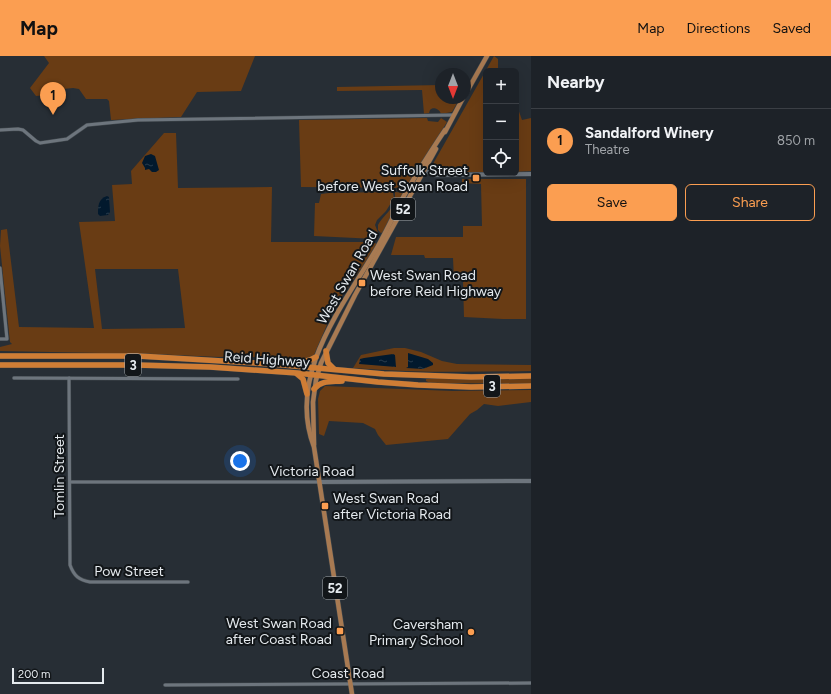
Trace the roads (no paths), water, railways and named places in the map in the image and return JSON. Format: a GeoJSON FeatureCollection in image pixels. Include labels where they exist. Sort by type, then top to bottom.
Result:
{"type":"FeatureCollection","features":[{"type":"Feature","properties":{"kind":"highway"},"geometry":{"type":"LineString","coordinates":[[326,351],[328,363],[334,369]]}},
{"type":"Feature","properties":{"kind":"highway","name":"Reid Highway"},"geometry":{"type":"LineString","coordinates":[[0,356],[138,356],[292,365],[384,374],[456,377],[531,376]]}},
{"type":"Feature","properties":{"kind":"highway"},"geometry":{"type":"LineString","coordinates":[[292,365],[310,360],[316,356]]}},
{"type":"Feature","properties":{"kind":"highway","name":"Reid Highway"},"geometry":{"type":"LineString","coordinates":[[0,365],[136,365],[210,367],[297,373],[348,379],[425,385],[531,386]]}},
{"type":"Feature","properties":{"kind":"highway"},"geometry":{"type":"LineString","coordinates":[[297,373],[303,379],[307,394]]}},
{"type":"Feature","properties":{"kind":"highway"},"geometry":{"type":"LineString","coordinates":[[314,389],[317,385],[323,382],[348,379]]}},
{"type":"Feature","properties":{"kind":"main road"},"geometry":{"type":"LineString","coordinates":[[471,84],[487,56]]}},
{"type":"Feature","properties":{"kind":"main road","name":"West Swan Road"},"geometry":{"type":"LineString","coordinates":[[352,694],[314,447],[308,423],[307,394],[316,368],[422,170],[460,104]]}},
{"type":"Feature","properties":{"kind":"main road","name":"West Swan Road"},"geometry":{"type":"LineString","coordinates":[[316,368],[316,356],[338,313],[379,245],[401,201],[422,170]]}},
{"type":"Feature","properties":{"kind":"main road","name":"West Swan Road"},"geometry":{"type":"LineString","coordinates":[[314,375],[312,408],[315,441],[314,447]]}},
{"type":"Feature","properties":{"kind":"street"},"geometry":{"type":"LineString","coordinates":[[0,130],[23,130],[36,141],[40,142],[67,138],[87,125],[138,120],[454,115]]}},
{"type":"Feature","properties":{"kind":"street"},"geometry":{"type":"LineString","coordinates":[[422,170],[435,175],[531,174]]}},
{"type":"Feature","properties":{"kind":"street"},"geometry":{"type":"LineString","coordinates":[[0,268],[7,339],[0,339]]}},
{"type":"Feature","properties":{"kind":"street"},"geometry":{"type":"LineString","coordinates":[[14,378],[238,379]]}},
{"type":"Feature","properties":{"kind":"street","name":"Tomlin Street"},"geometry":{"type":"LineString","coordinates":[[69,378],[70,565],[72,573]]}},
{"type":"Feature","properties":{"kind":"street","name":"Victoria Road"},"geometry":{"type":"LineString","coordinates":[[70,482],[531,481]]}},
{"type":"Feature","properties":{"kind":"street","name":"Pow Street"},"geometry":{"type":"LineString","coordinates":[[72,573],[80,580],[90,582],[188,582]]}},
{"type":"Feature","properties":{"kind":"street","name":"Coast Road"},"geometry":{"type":"LineString","coordinates":[[165,684],[531,683]]}},
{"type":"Feature","properties":{"kind":"water"},"geometry":{"type":"Polygon","coordinates":[[[151,154],[155,156],[159,170],[156,172],[152,172],[149,169],[145,170],[142,163],[145,156],[151,154]]]}},
{"type":"Feature","properties":{"kind":"water"},"geometry":{"type":"Polygon","coordinates":[[[104,197],[109,197],[110,212],[108,215],[100,216],[98,214],[99,203],[104,197]]]}},
{"type":"Feature","properties":{"kind":"water"},"geometry":{"type":"Polygon","coordinates":[[[408,353],[428,359],[433,363],[433,365],[423,369],[406,368],[408,367],[408,353]]]}},
{"type":"Feature","properties":{"kind":"water"},"geometry":{"type":"Polygon","coordinates":[[[393,354],[395,355],[396,367],[359,364],[360,359],[393,354]]]}},
{"type":"Feature","properties":{"kind":"place","name":"Sandalford Winery"},"geometry":{"type":"Point","coordinates":[53,115]}},
{"type":"Feature","properties":{"kind":"place","name":"Suffolk Street before West Swan Road"},"geometry":{"type":"Point","coordinates":[476,178]}},
{"type":"Feature","properties":{"kind":"place","name":"West Swan Road before Reid Highway"},"geometry":{"type":"Point","coordinates":[362,283]}},
{"type":"Feature","properties":{"kind":"place","name":"West Swan Road after Victoria Road"},"geometry":{"type":"Point","coordinates":[325,506]}},
{"type":"Feature","properties":{"kind":"place","name":"West Swan Road after Coast Road"},"geometry":{"type":"Point","coordinates":[340,631]}},
{"type":"Feature","properties":{"kind":"place","name":"Caversham Primary School"},"geometry":{"type":"Point","coordinates":[471,632]}}]}
